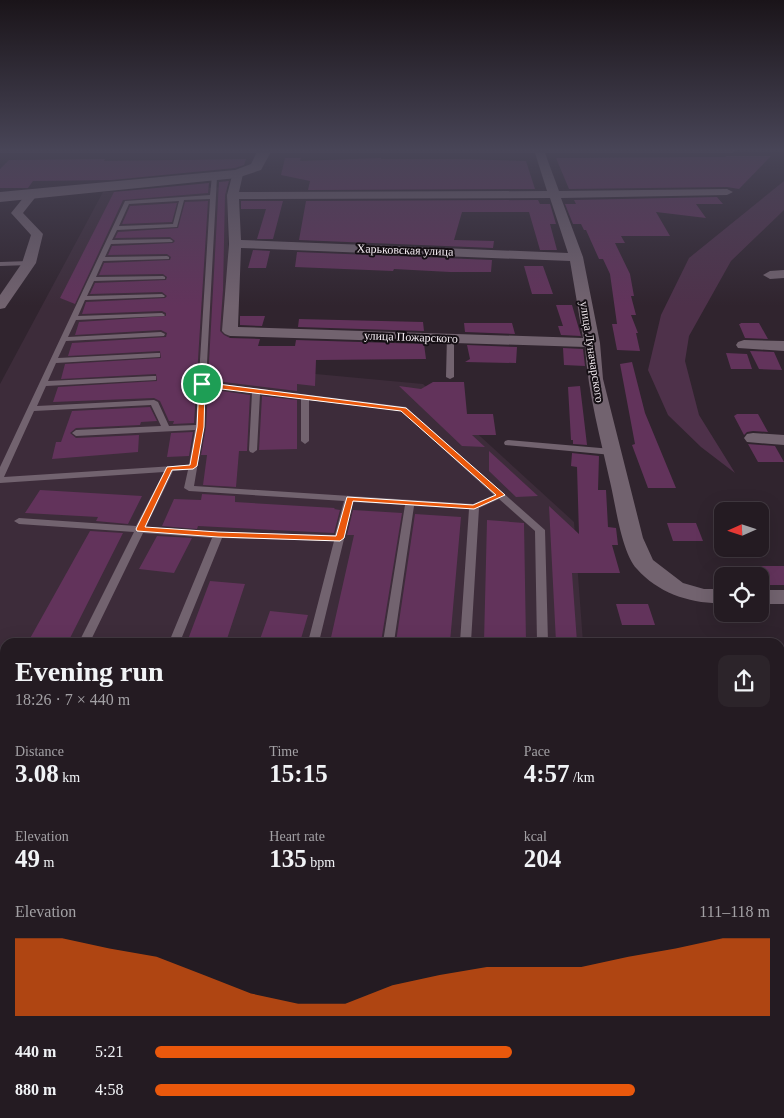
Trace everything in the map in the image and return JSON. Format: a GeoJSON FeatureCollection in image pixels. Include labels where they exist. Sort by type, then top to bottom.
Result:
{"type":"FeatureCollection","features":[{"type":"Feature","properties":{"kind":"street"},"geometry":{"type":"LineString","coordinates":[[0,305],[29,263],[37,234],[17,213],[26,202]]}},
{"type":"Feature","properties":{"kind":"street"},"geometry":{"type":"LineString","coordinates":[[233,202],[235,244]]}},
{"type":"Feature","properties":{"kind":"street","name":"улица Луначарского"},"geometry":{"type":"LineString","coordinates":[[557,202],[576,257],[592,343],[595,379],[633,538],[644,564],[660,578],[675,588],[704,596],[714,596]]}},
{"type":"Feature","properties":{"kind":"street","name":"Харьковская улица"},"geometry":{"type":"LineString","coordinates":[[235,244],[576,257]]}},
{"type":"Feature","properties":{"kind":"street","name":"улица Пожарского"},"geometry":{"type":"LineString","coordinates":[[235,244],[230,331],[592,343]]}},
{"type":"Feature","properties":{"kind":"street"},"geometry":{"type":"LineString","coordinates":[[744,345],[784,346]]}},
{"type":"Feature","properties":{"kind":"street"},"geometry":{"type":"LineString","coordinates":[[753,438],[784,440]]}},
{"type":"Feature","properties":{"kind":"street"},"geometry":{"type":"LineString","coordinates":[[769,597],[784,597]]}},
{"type":"Feature","properties":{"kind":"lane"},"geometry":{"type":"LineString","coordinates":[[127,202],[0,478],[193,466]]}},
{"type":"Feature","properties":{"kind":"lane"},"geometry":{"type":"LineString","coordinates":[[115,228],[175,226],[181,202]]}},
{"type":"Feature","properties":{"kind":"lane"},"geometry":{"type":"LineString","coordinates":[[212,202],[200,427],[189,488],[474,507],[501,495]]}},
{"type":"Feature","properties":{"kind":"lane"},"geometry":{"type":"LineString","coordinates":[[109,242],[170,241]]}},
{"type":"Feature","properties":{"kind":"lane"},"geometry":{"type":"LineString","coordinates":[[101,259],[166,258]]}},
{"type":"Feature","properties":{"kind":"lane"},"geometry":{"type":"LineString","coordinates":[[0,264],[29,263]]}},
{"type":"Feature","properties":{"kind":"lane"},"geometry":{"type":"LineString","coordinates":[[92,279],[163,278]]}},
{"type":"Feature","properties":{"kind":"lane"},"geometry":{"type":"LineString","coordinates":[[82,298],[162,296]]}},
{"type":"Feature","properties":{"kind":"lane"},"geometry":{"type":"LineString","coordinates":[[74,318],[162,315]]}},
{"type":"Feature","properties":{"kind":"lane"},"geometry":{"type":"LineString","coordinates":[[64,339],[161,334]]}},
{"type":"Feature","properties":{"kind":"lane"},"geometry":{"type":"LineString","coordinates":[[450,338],[450,377]]}},
{"type":"Feature","properties":{"kind":"lane"},"geometry":{"type":"LineString","coordinates":[[54,361],[157,355]]}},
{"type":"Feature","properties":{"kind":"lane"},"geometry":{"type":"LineString","coordinates":[[43,384],[153,378]]}},
{"type":"Feature","properties":{"kind":"lane"},"geometry":{"type":"LineString","coordinates":[[202,384],[403,409],[540,530],[543,638]]}},
{"type":"Feature","properties":{"kind":"lane"},"geometry":{"type":"LineString","coordinates":[[252,450],[256,391]]}},
{"type":"Feature","properties":{"kind":"lane"},"geometry":{"type":"LineString","coordinates":[[305,397],[305,441]]}},
{"type":"Feature","properties":{"kind":"lane"},"geometry":{"type":"LineString","coordinates":[[31,409],[154,402],[166,429]]}},
{"type":"Feature","properties":{"kind":"lane"},"geometry":{"type":"LineString","coordinates":[[76,433],[200,427]]}},
{"type":"Feature","properties":{"kind":"lane"},"geometry":{"type":"LineString","coordinates":[[508,443],[612,452]]}},
{"type":"Feature","properties":{"kind":"lane"},"geometry":{"type":"LineString","coordinates":[[86,638],[170,468]]}},
{"type":"Feature","properties":{"kind":"lane"},"geometry":{"type":"LineString","coordinates":[[315,638],[349,499]]}},
{"type":"Feature","properties":{"kind":"lane"},"geometry":{"type":"LineString","coordinates":[[389,638],[410,503]]}},
{"type":"Feature","properties":{"kind":"lane"},"geometry":{"type":"LineString","coordinates":[[466,638],[474,507]]}},
{"type":"Feature","properties":{"kind":"lane"},"geometry":{"type":"LineString","coordinates":[[19,521],[218,535],[340,538]]}},
{"type":"Feature","properties":{"kind":"lane"},"geometry":{"type":"LineString","coordinates":[[176,638],[218,535]]}},
{"type":"Feature","properties":{"kind":"shaded area"},"geometry":{"type":"Polygon","coordinates":[[[98,202],[227,202],[230,366],[423,384],[574,522],[583,638],[0,638],[0,384],[98,202]]]}},
{"type":"Feature","properties":{"kind":"shaded area"},"geometry":{"type":"Polygon","coordinates":[[[758,202],[784,202],[784,210],[731,261],[689,336],[685,361],[699,415],[735,473],[701,447],[668,415],[648,370],[661,315],[689,258],[758,202]]]}},
{"type":"Feature","properties":{"kind":"building"},"geometry":{"type":"Polygon","coordinates":[[[109,202],[122,202],[75,304],[60,298],[109,202]]]}},
{"type":"Feature","properties":{"kind":"building"},"geometry":{"type":"Polygon","coordinates":[[[185,202],[208,202],[194,423],[173,424],[174,421],[169,421],[160,401],[154,398],[53,402],[58,387],[157,381],[156,374],[61,379],[65,364],[161,358],[160,351],[68,356],[72,343],[166,337],[167,333],[161,330],[75,335],[79,322],[166,316],[166,313],[162,311],[82,314],[86,302],[165,298],[167,296],[162,292],[90,294],[95,283],[166,280],[167,277],[163,274],[99,275],[104,263],[170,260],[171,257],[167,254],[108,255],[112,246],[173,243],[175,241],[170,237],[115,238],[118,232],[178,228],[185,202]]]}},
{"type":"Feature","properties":{"kind":"building"},"geometry":{"type":"Polygon","coordinates":[[[218,202],[225,202],[220,331],[224,335],[230,338],[260,339],[258,346],[295,346],[296,340],[424,344],[426,359],[316,360],[315,386],[297,384],[297,391],[208,380],[218,202]]]}},
{"type":"Feature","properties":{"kind":"building"},"geometry":{"type":"Polygon","coordinates":[[[241,202],[283,202],[273,239],[257,239],[266,209],[241,209],[241,202]]]}},
{"type":"Feature","properties":{"kind":"building"},"geometry":{"type":"Polygon","coordinates":[[[306,202],[539,202],[540,204],[550,204],[556,224],[550,224],[557,250],[540,250],[529,212],[462,212],[454,240],[494,241],[493,248],[299,240],[306,202]]]}},
{"type":"Feature","properties":{"kind":"building"},"geometry":{"type":"Polygon","coordinates":[[[575,202],[721,202],[723,204],[696,204],[706,218],[656,212],[670,236],[621,236],[625,243],[615,243],[630,274],[634,296],[631,296],[636,315],[631,315],[638,333],[636,333],[640,351],[617,350],[612,324],[617,324],[610,274],[603,259],[599,259],[586,230],[584,230],[581,224],[573,224],[565,204],[576,204],[575,202]]]}},
{"type":"Feature","properties":{"kind":"building"},"geometry":{"type":"Polygon","coordinates":[[[177,203],[172,222],[122,224],[130,206],[177,203]]]}},
{"type":"Feature","properties":{"kind":"building"},"geometry":{"type":"Polygon","coordinates":[[[253,250],[270,251],[266,268],[248,268],[253,250]]]}},
{"type":"Feature","properties":{"kind":"building"},"geometry":{"type":"Polygon","coordinates":[[[297,252],[492,260],[491,272],[295,267],[297,252]]]}},
{"type":"Feature","properties":{"kind":"building"},"geometry":{"type":"Polygon","coordinates":[[[524,266],[543,266],[553,294],[532,294],[524,266]]]}},
{"type":"Feature","properties":{"kind":"building"},"geometry":{"type":"Polygon","coordinates":[[[556,305],[572,305],[581,336],[561,335],[558,326],[563,326],[556,305]]]}},
{"type":"Feature","properties":{"kind":"building"},"geometry":{"type":"Polygon","coordinates":[[[240,316],[265,316],[262,326],[240,325],[240,316]]]}},
{"type":"Feature","properties":{"kind":"building"},"geometry":{"type":"Polygon","coordinates":[[[299,319],[423,322],[424,331],[298,327],[299,319]]]}},
{"type":"Feature","properties":{"kind":"building"},"geometry":{"type":"Polygon","coordinates":[[[464,323],[512,323],[515,334],[465,332],[464,323]]]}},
{"type":"Feature","properties":{"kind":"building"},"geometry":{"type":"Polygon","coordinates":[[[740,323],[759,323],[768,339],[745,338],[740,323]]]}},
{"type":"Feature","properties":{"kind":"building"},"geometry":{"type":"Polygon","coordinates":[[[467,345],[517,347],[516,363],[465,362],[470,359],[467,345]]]}},
{"type":"Feature","properties":{"kind":"building"},"geometry":{"type":"Polygon","coordinates":[[[563,348],[583,349],[585,366],[564,365],[563,348]]]}},
{"type":"Feature","properties":{"kind":"building"},"geometry":{"type":"Polygon","coordinates":[[[750,351],[774,352],[782,370],[759,369],[750,351]]]}},
{"type":"Feature","properties":{"kind":"building"},"geometry":{"type":"Polygon","coordinates":[[[726,353],[747,354],[752,369],[731,369],[726,353]]]}},
{"type":"Feature","properties":{"kind":"building"},"geometry":{"type":"Polygon","coordinates":[[[632,362],[645,413],[676,488],[648,488],[632,445],[635,444],[620,364],[632,362]]]}},
{"type":"Feature","properties":{"kind":"building"},"geometry":{"type":"Polygon","coordinates":[[[433,382],[464,382],[467,414],[493,414],[496,435],[472,435],[485,447],[462,446],[399,386],[421,389],[433,382]]]}},
{"type":"Feature","properties":{"kind":"building"},"geometry":{"type":"Polygon","coordinates":[[[580,386],[587,445],[573,444],[573,440],[571,440],[568,387],[580,386]]]}},
{"type":"Feature","properties":{"kind":"building"},"geometry":{"type":"Polygon","coordinates":[[[208,389],[250,395],[247,451],[239,451],[236,487],[203,485],[207,455],[201,455],[206,427],[208,389]]]}},
{"type":"Feature","properties":{"kind":"building"},"geometry":{"type":"Polygon","coordinates":[[[262,396],[297,400],[297,449],[259,450],[262,396]]]}},
{"type":"Feature","properties":{"kind":"building"},"geometry":{"type":"Polygon","coordinates":[[[150,407],[157,421],[141,422],[140,425],[76,428],[70,433],[76,438],[139,435],[138,452],[52,459],[56,442],[61,442],[72,411],[150,407]]]}},
{"type":"Feature","properties":{"kind":"building"},"geometry":{"type":"Polygon","coordinates":[[[737,414],[758,414],[768,432],[753,431],[747,432],[744,435],[734,416],[737,414]]]}},
{"type":"Feature","properties":{"kind":"building"},"geometry":{"type":"Polygon","coordinates":[[[193,432],[189,456],[167,457],[171,433],[193,432]]]}},
{"type":"Feature","properties":{"kind":"building"},"geometry":{"type":"Polygon","coordinates":[[[748,444],[775,446],[784,462],[758,462],[748,444]]]}},
{"type":"Feature","properties":{"kind":"building"},"geometry":{"type":"Polygon","coordinates":[[[489,451],[538,496],[516,497],[489,471],[489,451]]]}},
{"type":"Feature","properties":{"kind":"building"},"geometry":{"type":"Polygon","coordinates":[[[572,453],[599,456],[598,490],[606,490],[608,527],[616,528],[618,545],[612,545],[620,573],[572,573],[577,638],[556,638],[549,506],[579,534],[577,467],[571,466],[572,453]]]}},
{"type":"Feature","properties":{"kind":"building"},"geometry":{"type":"Polygon","coordinates":[[[40,490],[142,496],[128,524],[96,521],[98,517],[25,513],[40,490]]]}},
{"type":"Feature","properties":{"kind":"building"},"geometry":{"type":"Polygon","coordinates":[[[202,494],[235,496],[235,502],[335,508],[340,510],[334,533],[198,526],[197,529],[162,526],[174,499],[201,500],[202,494]]]}},
{"type":"Feature","properties":{"kind":"building"},"geometry":{"type":"Polygon","coordinates":[[[353,510],[402,513],[382,638],[331,638],[354,535],[347,535],[353,510]]]}},
{"type":"Feature","properties":{"kind":"building"},"geometry":{"type":"Polygon","coordinates":[[[415,514],[461,517],[450,638],[397,638],[415,514]]]}},
{"type":"Feature","properties":{"kind":"building"},"geometry":{"type":"Polygon","coordinates":[[[487,520],[524,523],[526,638],[484,638],[487,520]]]}},
{"type":"Feature","properties":{"kind":"building"},"geometry":{"type":"Polygon","coordinates":[[[667,523],[696,523],[703,541],[673,541],[667,523]]]}},
{"type":"Feature","properties":{"kind":"building"},"geometry":{"type":"Polygon","coordinates":[[[90,531],[123,533],[70,638],[30,638],[90,531]]]}},
{"type":"Feature","properties":{"kind":"building"},"geometry":{"type":"Polygon","coordinates":[[[157,536],[192,538],[174,573],[139,569],[157,536]]]}},
{"type":"Feature","properties":{"kind":"building"},"geometry":{"type":"Polygon","coordinates":[[[784,566],[784,585],[770,585],[769,567],[761,567],[784,566]]]}},
{"type":"Feature","properties":{"kind":"building"},"geometry":{"type":"Polygon","coordinates":[[[210,581],[245,584],[227,638],[189,638],[210,581]]]}},
{"type":"Feature","properties":{"kind":"building"},"geometry":{"type":"Polygon","coordinates":[[[616,604],[648,604],[655,625],[622,625],[616,604]]]}},
{"type":"Feature","properties":{"kind":"building"},"geometry":{"type":"Polygon","coordinates":[[[270,611],[308,615],[301,638],[260,638],[270,611]]]}},
{"type":"Feature","properties":{"kind":"route"},"geometry":{"type":"LineString","coordinates":[[202,384],[403,409],[501,495],[474,507],[349,499],[340,538],[218,535],[140,529],[170,468],[193,466],[200,427],[202,384]]}}]}
